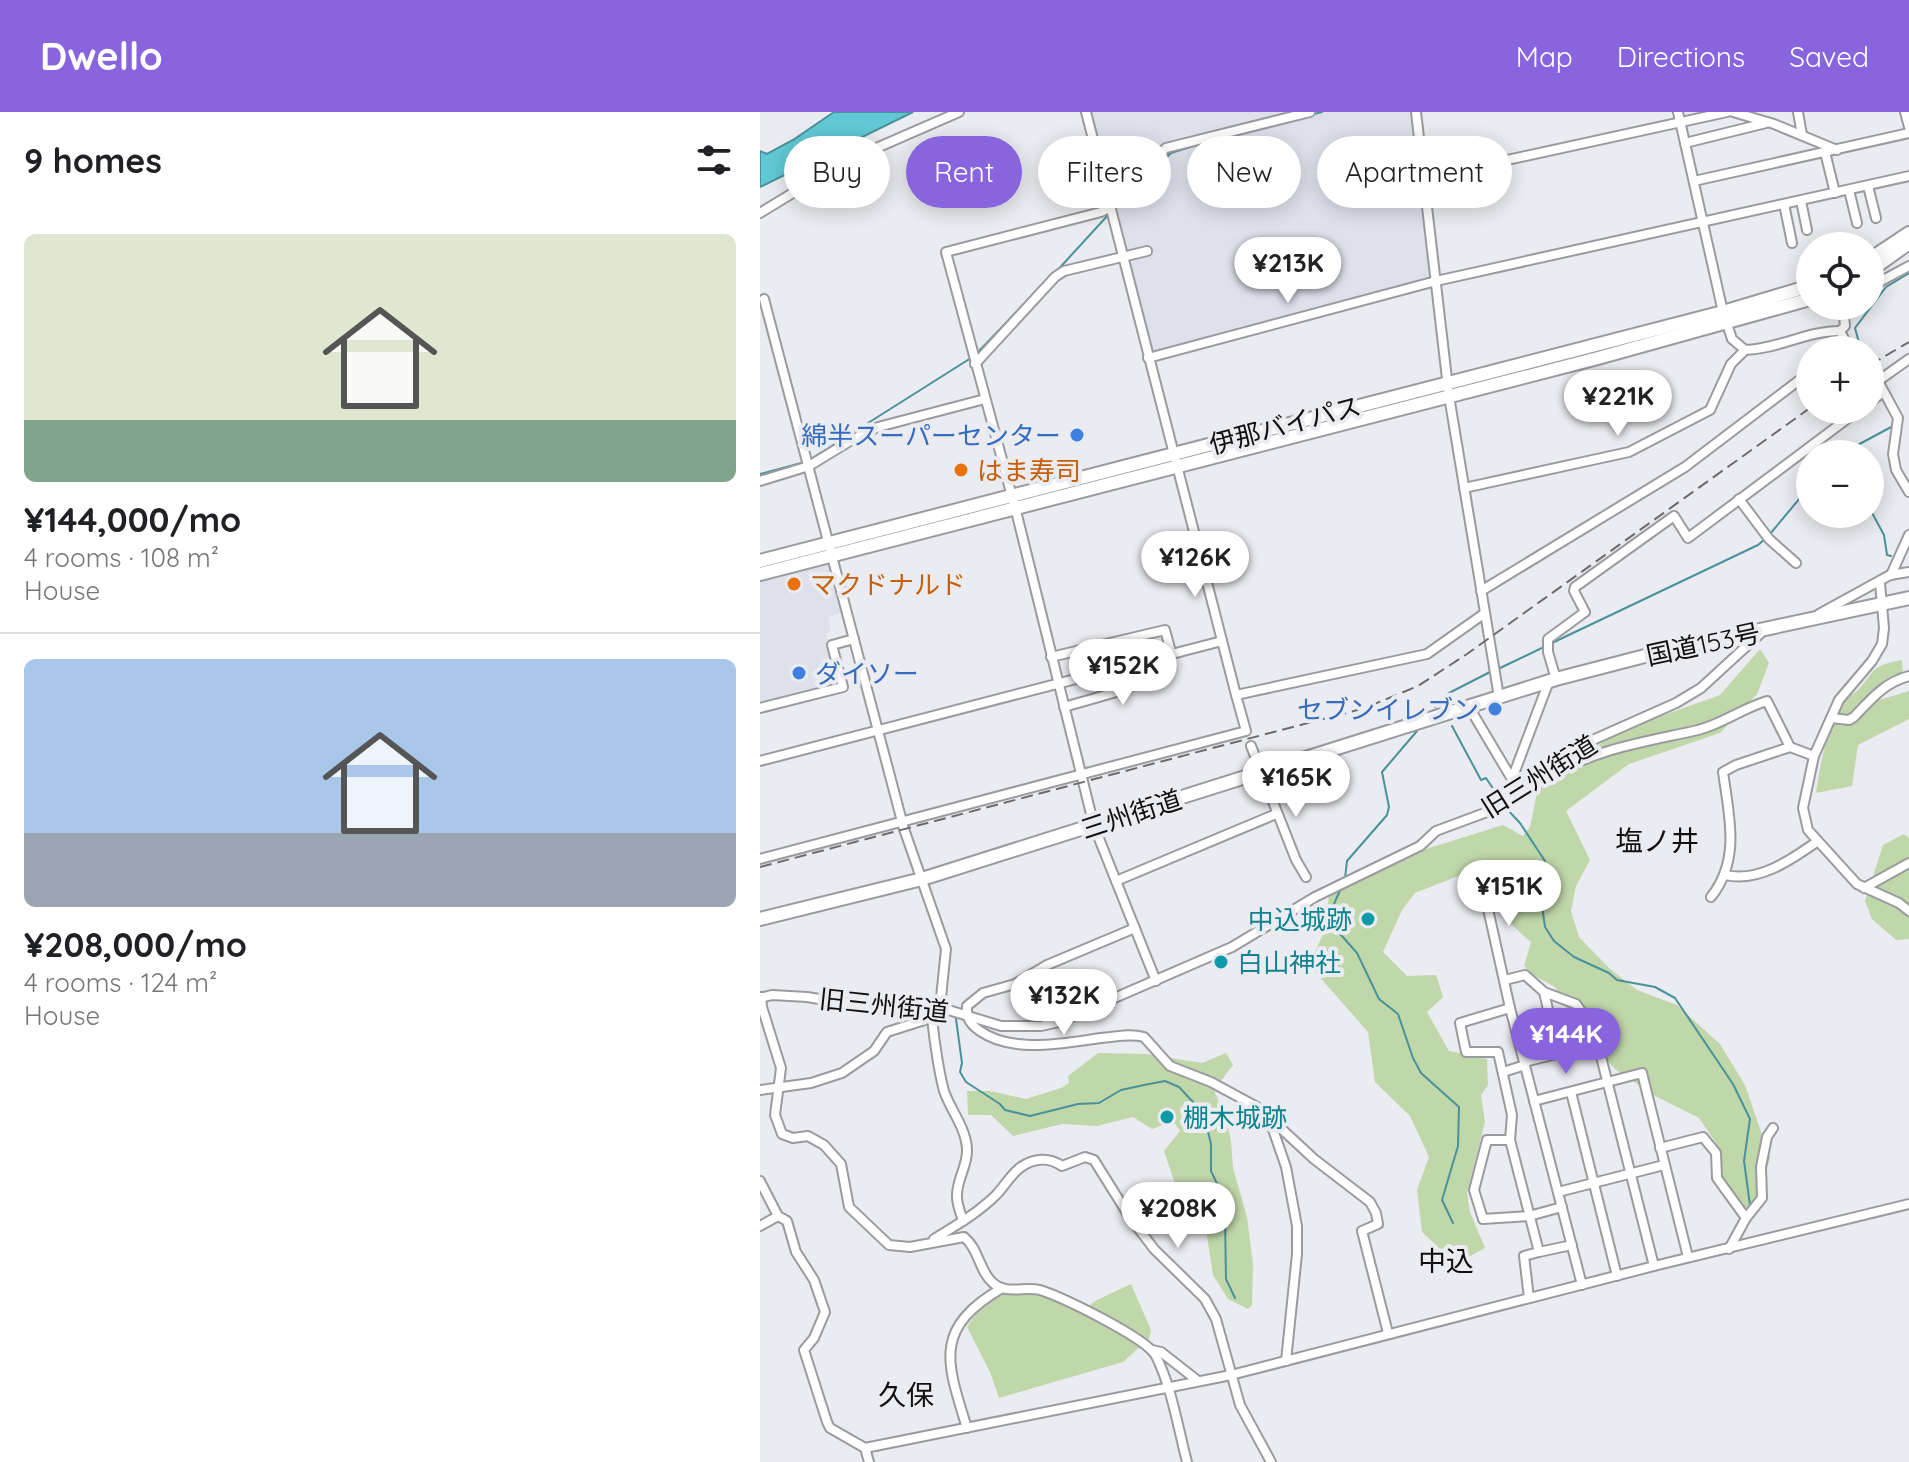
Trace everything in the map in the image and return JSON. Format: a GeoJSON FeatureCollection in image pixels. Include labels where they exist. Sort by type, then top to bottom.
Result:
{"type":"FeatureCollection","features":[{"type":"Feature","properties":{"kind":"highway"},"geometry":{"type":"LineString","coordinates":[[1884,250],[1909,233]]}},
{"type":"Feature","properties":{"kind":"highway"},"geometry":{"type":"LineString","coordinates":[[1884,261],[1909,243]]}},
{"type":"Feature","properties":{"kind":"highway","name":"伊那バイパス"},"geometry":{"type":"LineString","coordinates":[[1725,317],[1796,291]]}},
{"type":"Feature","properties":{"kind":"highway","name":"伊那バイパス"},"geometry":{"type":"LineString","coordinates":[[760,574],[830,550],[1013,501],[1725,317],[1796,302]]}},
{"type":"Feature","properties":{"kind":"highway","name":"伊那バイパス"},"geometry":{"type":"LineString","coordinates":[[760,561],[830,550]]}},
{"type":"Feature","properties":{"kind":"highway","name":"国道153号"},"geometry":{"type":"LineString","coordinates":[[1499,697],[1659,652],[1909,598]]}},
{"type":"Feature","properties":{"kind":"highway","name":"三州街道"},"geometry":{"type":"LineString","coordinates":[[760,919],[922,879],[1499,697]]}},
{"type":"Feature","properties":{"kind":"street"},"geometry":{"type":"LineString","coordinates":[[760,213],[842,163],[959,112]]}},
{"type":"Feature","properties":{"kind":"street"},"geometry":{"type":"LineString","coordinates":[[760,859],[1246,731],[1086,112]]}},
{"type":"Feature","properties":{"kind":"street"},"geometry":{"type":"LineString","coordinates":[[1156,981],[1094,826],[1013,501],[946,252],[1110,211],[1166,148],[1310,112]]}},
{"type":"Feature","properties":{"kind":"street"},"geometry":{"type":"LineString","coordinates":[[1416,112],[1419,136]]}},
{"type":"Feature","properties":{"kind":"street"},"geometry":{"type":"LineString","coordinates":[[1512,157],[1679,117],[1727,112]]}},
{"type":"Feature","properties":{"kind":"street"},"geometry":{"type":"LineString","coordinates":[[1733,112],[1837,150]]}},
{"type":"Feature","properties":{"kind":"street"},"geometry":{"type":"LineString","coordinates":[[1798,112],[1802,135]]}},
{"type":"Feature","properties":{"kind":"street"},"geometry":{"type":"LineString","coordinates":[[1905,112],[1909,127]]}},
{"type":"Feature","properties":{"kind":"street"},"geometry":{"type":"LineString","coordinates":[[1679,117],[1732,339],[1745,350],[1759,350],[1840,331],[1845,326],[1844,320]]}},
{"type":"Feature","properties":{"kind":"street"},"geometry":{"type":"LineString","coordinates":[[1685,143],[1767,122]]}},
{"type":"Feature","properties":{"kind":"street"},"geometry":{"type":"LineString","coordinates":[[1694,181],[1909,133]]}},
{"type":"Feature","properties":{"kind":"street"},"geometry":{"type":"LineString","coordinates":[[1825,152],[1835,193]]}},
{"type":"Feature","properties":{"kind":"street"},"geometry":{"type":"LineString","coordinates":[[1148,358],[1436,281],[1909,176]]}},
{"type":"Feature","properties":{"kind":"street"},"geometry":{"type":"LineString","coordinates":[[1868,186],[1876,218]]}},
{"type":"Feature","properties":{"kind":"street"},"geometry":{"type":"LineString","coordinates":[[1849,190],[1857,223]]}},
{"type":"Feature","properties":{"kind":"street"},"geometry":{"type":"LineString","coordinates":[[1801,201],[1807,230]]}},
{"type":"Feature","properties":{"kind":"street"},"geometry":{"type":"LineString","coordinates":[[1784,204],[1792,243]]}},
{"type":"Feature","properties":{"kind":"street"},"geometry":{"type":"LineString","coordinates":[[1428,208],[1448,390],[1499,697]]}},
{"type":"Feature","properties":{"kind":"street"},"geometry":{"type":"LineString","coordinates":[[974,359],[1064,271],[1147,251]]}},
{"type":"Feature","properties":{"kind":"street"},"geometry":{"type":"LineString","coordinates":[[1884,279],[1909,266]]}},
{"type":"Feature","properties":{"kind":"street"},"geometry":{"type":"LineString","coordinates":[[764,299],[902,821],[946,949],[931,1018],[944,1091],[967,1146],[967,1165],[957,1188],[963,1221]]}},
{"type":"Feature","properties":{"kind":"street"},"geometry":{"type":"LineString","coordinates":[[1840,331],[1842,336]]}},
{"type":"Feature","properties":{"kind":"street"},"geometry":{"type":"LineString","coordinates":[[1464,488],[1629,452],[1710,410],[1731,364],[1745,350]]}},
{"type":"Feature","properties":{"kind":"street"},"geometry":{"type":"LineString","coordinates":[[1884,374],[1909,359]]}},
{"type":"Feature","properties":{"kind":"street"},"geometry":{"type":"LineString","coordinates":[[1481,591],[1685,467],[1796,383]]}},
{"type":"Feature","properties":{"kind":"street"},"geometry":{"type":"LineString","coordinates":[[1884,397],[1897,424],[1893,454],[1896,470],[1909,492]]}},
{"type":"Feature","properties":{"kind":"street"},"geometry":{"type":"LineString","coordinates":[[760,481],[808,462],[878,427],[985,399]]}},
{"type":"Feature","properties":{"kind":"street"},"geometry":{"type":"LineString","coordinates":[[1512,779],[1553,680],[1548,645],[1551,637],[1585,612],[1574,591],[1575,587],[1674,516],[1688,538],[1840,424]]}},
{"type":"Feature","properties":{"kind":"street"},"geometry":{"type":"LineString","coordinates":[[1739,499],[1767,537],[1796,563]]}},
{"type":"Feature","properties":{"kind":"street"},"geometry":{"type":"LineString","coordinates":[[1813,620],[1820,613],[1890,575],[1909,535]]}},
{"type":"Feature","properties":{"kind":"street"},"geometry":{"type":"LineString","coordinates":[[1890,575],[1909,572]]}},
{"type":"Feature","properties":{"kind":"street"},"geometry":{"type":"LineString","coordinates":[[1880,583],[1884,634],[1880,649],[1847,689],[1831,718],[1814,756],[1803,808],[1808,830],[1847,874],[1864,888],[1899,903],[1909,911]]}},
{"type":"Feature","properties":{"kind":"street"},"geometry":{"type":"LineString","coordinates":[[1236,695],[1427,654],[1485,613]]}},
{"type":"Feature","properties":{"kind":"street"},"geometry":{"type":"LineString","coordinates":[[1051,657],[1165,630],[1171,652]]}},
{"type":"Feature","properties":{"kind":"street","name":"旧三州街道"},"geometry":{"type":"LineString","coordinates":[[761,997],[807,997],[886,1010],[936,1006],[1001,1026],[1041,1026],[1059,1022],[1232,947],[1315,897],[1420,846],[1436,831],[1487,812],[1595,739],[1676,703],[1701,688],[1763,631]]}},
{"type":"Feature","properties":{"kind":"street"},"geometry":{"type":"LineString","coordinates":[[760,708],[843,687],[832,645],[854,639]]}},
{"type":"Feature","properties":{"kind":"street"},"geometry":{"type":"LineString","coordinates":[[760,761],[1222,641]]}},
{"type":"Feature","properties":{"kind":"street"},"geometry":{"type":"LineString","coordinates":[[1088,650],[1094,673]]}},
{"type":"Feature","properties":{"kind":"street"},"geometry":{"type":"LineString","coordinates":[[1064,707],[1127,689],[1121,666]]}},
{"type":"Feature","properties":{"kind":"street"},"geometry":{"type":"LineString","coordinates":[[1831,718],[1849,720],[1882,688],[1909,676]]}},
{"type":"Feature","properties":{"kind":"street"},"geometry":{"type":"LineString","coordinates":[[1469,707],[1519,791],[1529,789],[1558,771],[1600,752],[1699,729],[1767,701],[1790,747]]}},
{"type":"Feature","properties":{"kind":"street"},"geometry":{"type":"LineString","coordinates":[[1251,746],[1276,814],[1306,877]]}},
{"type":"Feature","properties":{"kind":"street"},"geometry":{"type":"LineString","coordinates":[[1711,897],[1729,865],[1730,813],[1723,772],[1790,747],[1814,756]]}},
{"type":"Feature","properties":{"kind":"street"},"geometry":{"type":"LineString","coordinates":[[1116,881],[1276,814]]}},
{"type":"Feature","properties":{"kind":"street"},"geometry":{"type":"LineString","coordinates":[[1725,875],[1747,877],[1764,872],[1818,841]]}},
{"type":"Feature","properties":{"kind":"street"},"geometry":{"type":"LineString","coordinates":[[1864,888],[1909,863]]}},
{"type":"Feature","properties":{"kind":"street"},"geometry":{"type":"LineString","coordinates":[[1482,882],[1510,1008],[1582,1285]]}},
{"type":"Feature","properties":{"kind":"street"},"geometry":{"type":"LineString","coordinates":[[1135,928],[1047,965],[1015,984],[983,993],[967,1006],[966,1015],[981,1032],[1012,1044],[1046,1044],[1125,1035],[1144,1037],[1170,1066],[1211,1082],[1259,1108],[1314,1159],[1357,1190],[1376,1213],[1378,1224],[1362,1231],[1388,1333]]}},
{"type":"Feature","properties":{"kind":"street"},"geometry":{"type":"LineString","coordinates":[[1505,980],[1525,975],[1544,992],[1576,1004],[1594,1029],[1654,1266]]}},
{"type":"Feature","properties":{"kind":"street"},"geometry":{"type":"LineString","coordinates":[[1544,992],[1558,1053]]}},
{"type":"Feature","properties":{"kind":"street"},"geometry":{"type":"LineString","coordinates":[[761,997],[781,1068],[775,1115],[782,1134],[793,1138],[808,1136],[824,1145],[841,1164],[849,1207],[889,1245],[910,1247],[964,1237],[972,1243],[991,1282],[1002,1288],[1038,1289],[1062,1299],[1123,1331],[1151,1350],[1161,1352],[1198,1381]]}},
{"type":"Feature","properties":{"kind":"street"},"geometry":{"type":"LineString","coordinates":[[1510,1008],[1460,1023],[1466,1052],[1498,1052],[1512,1115],[1510,1140],[1539,1252]]}},
{"type":"Feature","properties":{"kind":"street"},"geometry":{"type":"LineString","coordinates":[[760,1090],[811,1083],[842,1073],[874,1051],[887,1032],[931,1018]]}},
{"type":"Feature","properties":{"kind":"street"},"geometry":{"type":"LineString","coordinates":[[1503,1072],[1558,1053],[1597,1044]]}},
{"type":"Feature","properties":{"kind":"street"},"geometry":{"type":"LineString","coordinates":[[1534,1101],[1642,1073],[1688,1257]]}},
{"type":"Feature","properties":{"kind":"street"},"geometry":{"type":"LineString","coordinates":[[1571,1092],[1617,1276]]}},
{"type":"Feature","properties":{"kind":"street"},"geometry":{"type":"LineString","coordinates":[[1268,1117],[1286,1167],[1297,1226],[1286,1361]]}},
{"type":"Feature","properties":{"kind":"street"},"geometry":{"type":"LineString","coordinates":[[1729,1249],[1746,1218],[1762,1198],[1761,1167],[1767,1137],[1773,1128]]}},
{"type":"Feature","properties":{"kind":"street"},"geometry":{"type":"LineString","coordinates":[[1660,1148],[1703,1137],[1716,1153],[1717,1178],[1746,1218]]}},
{"type":"Feature","properties":{"kind":"street"},"geometry":{"type":"LineString","coordinates":[[1510,1140],[1487,1140],[1474,1190],[1483,1219],[1529,1216],[1562,1207]]}},
{"type":"Feature","properties":{"kind":"street"},"geometry":{"type":"LineString","coordinates":[[930,1241],[995,1196],[1021,1167],[1043,1159],[1052,1159],[1062,1166],[1085,1157],[1094,1160],[1154,1249],[1205,1299],[1216,1319],[1240,1405],[1271,1462]]}},
{"type":"Feature","properties":{"kind":"street"},"geometry":{"type":"LineString","coordinates":[[1558,1192],[1664,1165]]}},
{"type":"Feature","properties":{"kind":"street"},"geometry":{"type":"LineString","coordinates":[[760,1181],[778,1216],[787,1221],[796,1252],[814,1280],[825,1312],[814,1338],[804,1350],[827,1422],[830,1428],[865,1448],[1231,1375],[1688,1257],[1909,1204]]}},
{"type":"Feature","properties":{"kind":"street"},"geometry":{"type":"LineString","coordinates":[[760,1226],[778,1216]]}},
{"type":"Feature","properties":{"kind":"street"},"geometry":{"type":"LineString","coordinates":[[1529,1298],[1524,1256],[1572,1245]]}},
{"type":"Feature","properties":{"kind":"street"},"geometry":{"type":"LineString","coordinates":[[967,1428],[948,1361],[950,1340],[966,1316],[1002,1288]]}},
{"type":"Feature","properties":{"kind":"street"},"geometry":{"type":"LineString","coordinates":[[1151,1350],[1167,1388],[1187,1462]]}},
{"type":"Feature","properties":{"kind":"street"},"geometry":{"type":"LineString","coordinates":[[865,1448],[869,1462]]}},
{"type":"Feature","properties":{"kind":"shaded area"},"geometry":{"type":"Polygon","coordinates":[[[1085,112],[1412,112],[1415,136],[1317,136],[1317,208],[1423,208],[1431,278],[1151,356],[1111,208],[1171,208],[1171,136],[1091,136],[1085,112]]]}},
{"type":"Feature","properties":{"kind":"shaded area"},"geometry":{"type":"Polygon","coordinates":[[[830,562],[843,609],[840,609],[841,613],[828,617],[831,631],[826,634],[838,684],[760,706],[760,581],[830,562]]]}},
{"type":"Feature","properties":{"kind":"green space"},"geometry":{"type":"Polygon","coordinates":[[[1760,649],[1769,663],[1757,694],[1720,733],[1629,764],[1566,811],[1590,860],[1576,886],[1571,911],[1579,937],[1609,968],[1637,990],[1677,1005],[1720,1044],[1745,1085],[1770,1158],[1754,1212],[1719,1187],[1715,1173],[1718,1146],[1699,1118],[1655,1096],[1615,1069],[1576,1026],[1555,987],[1533,975],[1524,966],[1531,942],[1507,918],[1497,870],[1471,871],[1415,893],[1402,910],[1383,952],[1407,976],[1436,975],[1443,997],[1427,1012],[1449,1051],[1487,1059],[1488,1085],[1481,1095],[1485,1122],[1467,1193],[1470,1212],[1485,1248],[1456,1264],[1422,1232],[1417,1190],[1429,1157],[1410,1116],[1375,1082],[1368,1032],[1309,965],[1324,932],[1329,895],[1410,854],[1503,825],[1523,836],[1530,827],[1538,788],[1622,730],[1720,695],[1760,649]]]}},
{"type":"Feature","properties":{"kind":"green space"},"geometry":{"type":"Polygon","coordinates":[[[1902,660],[1903,673],[1879,700],[1909,691],[1909,719],[1858,745],[1852,786],[1816,793],[1826,743],[1841,707],[1875,669],[1902,660]]]}},
{"type":"Feature","properties":{"kind":"green space"},"geometry":{"type":"Polygon","coordinates":[[[1904,834],[1909,838],[1909,939],[1896,940],[1872,919],[1865,901],[1883,845],[1904,834]]]}},
{"type":"Feature","properties":{"kind":"green space"},"geometry":{"type":"Polygon","coordinates":[[[1098,1053],[1146,1054],[1202,1063],[1226,1053],[1233,1065],[1214,1090],[1226,1119],[1233,1168],[1247,1217],[1253,1264],[1252,1305],[1248,1309],[1228,1299],[1213,1275],[1205,1223],[1192,1207],[1167,1219],[1175,1184],[1164,1151],[1180,1131],[1173,1121],[1152,1129],[1133,1117],[1097,1126],[1062,1124],[1013,1136],[991,1115],[968,1115],[967,1091],[990,1091],[1026,1099],[1069,1083],[1068,1076],[1098,1053]]]}},
{"type":"Feature","properties":{"kind":"green space"},"geometry":{"type":"Polygon","coordinates":[[[1131,1284],[1151,1330],[1149,1339],[1123,1362],[999,1398],[990,1372],[967,1327],[992,1299],[1005,1293],[1018,1292],[1047,1298],[1081,1311],[1131,1284]]]}},
{"type":"Feature","properties":{"kind":"water"},"geometry":{"type":"Polygon","coordinates":[[[834,112],[913,112],[864,136],[799,136],[834,112]]]}},
{"type":"Feature","properties":{"kind":"water"},"geometry":{"type":"Polygon","coordinates":[[[784,145],[784,175],[760,187],[760,151],[767,154],[784,145]]]}},
{"type":"Feature","properties":{"kind":"waterway"},"geometry":{"type":"LineString","coordinates":[[1314,114],[1322,112]]}},
{"type":"Feature","properties":{"kind":"waterway"},"geometry":{"type":"LineString","coordinates":[[1114,209],[1171,153],[1187,148]]}},
{"type":"Feature","properties":{"kind":"waterway"},"geometry":{"type":"LineString","coordinates":[[1054,274],[1109,214]]}},
{"type":"Feature","properties":{"kind":"waterway"},"geometry":{"type":"LineString","coordinates":[[1857,336],[1855,328],[1886,287],[1909,273]]}},
{"type":"Feature","properties":{"kind":"waterway"},"geometry":{"type":"LineString","coordinates":[[976,354],[1027,301]]}},
{"type":"Feature","properties":{"kind":"waterway"},"geometry":{"type":"LineString","coordinates":[[811,459],[971,358]]}},
{"type":"Feature","properties":{"kind":"waterway"},"geometry":{"type":"LineString","coordinates":[[1867,440],[1893,426]]}},
{"type":"Feature","properties":{"kind":"waterway"},"geometry":{"type":"LineString","coordinates":[[760,474],[805,462]]}},
{"type":"Feature","properties":{"kind":"waterway"},"geometry":{"type":"LineString","coordinates":[[1770,534],[1796,503]]}},
{"type":"Feature","properties":{"kind":"waterway"},"geometry":{"type":"LineString","coordinates":[[1880,528],[1887,555],[1891,556]]}},
{"type":"Feature","properties":{"kind":"waterway"},"geometry":{"type":"LineString","coordinates":[[1552,643],[1765,539]]}},
{"type":"Feature","properties":{"kind":"waterway"},"geometry":{"type":"LineString","coordinates":[[1498,669],[1546,646]]}},
{"type":"Feature","properties":{"kind":"waterway"},"geometry":{"type":"LineString","coordinates":[[1435,707],[1449,693],[1492,671]]}},
{"type":"Feature","properties":{"kind":"waterway"},"geometry":{"type":"LineString","coordinates":[[1452,726],[1481,780],[1486,778],[1500,799]]}},
{"type":"Feature","properties":{"kind":"waterway"},"geometry":{"type":"LineString","coordinates":[[1345,878],[1347,861],[1387,815],[1389,807],[1382,772],[1417,731]]}},
{"type":"Feature","properties":{"kind":"waterway"},"geometry":{"type":"LineString","coordinates":[[1505,807],[1520,823],[1545,861],[1542,906],[1545,927],[1554,941],[1574,957],[1617,980],[1655,987],[1675,998],[1733,1084],[1750,1119],[1744,1161],[1750,1205]]}},
{"type":"Feature","properties":{"kind":"waterway"},"geometry":{"type":"LineString","coordinates":[[1342,886],[1330,913],[1334,927],[1357,953],[1379,999],[1398,1014],[1421,1073],[1459,1107],[1458,1146],[1442,1200],[1453,1223]]}},
{"type":"Feature","properties":{"kind":"waterway"},"geometry":{"type":"LineString","coordinates":[[956,1019],[962,1063],[960,1072],[966,1082],[1005,1110],[1030,1116],[1078,1104],[1099,1103],[1121,1090],[1144,1085],[1165,1081],[1179,1087],[1206,1123],[1211,1144],[1211,1171],[1221,1192],[1225,1215],[1226,1279],[1235,1298]]}},
{"type":"Feature","properties":{"kind":"railway"},"geometry":{"type":"LineString","coordinates":[[1884,357],[1909,342]]}},
{"type":"Feature","properties":{"kind":"railway"},"geometry":{"type":"LineString","coordinates":[[760,867],[1365,708],[1418,686],[1796,418]]}},
{"type":"Feature","properties":{"kind":"place","name":"綿半スーパーセンター"},"geometry":{"type":"Point","coordinates":[1077,435]}},
{"type":"Feature","properties":{"kind":"place","name":"はま寿司"},"geometry":{"type":"Point","coordinates":[961,470]}},
{"type":"Feature","properties":{"kind":"place","name":"マクドナルド"},"geometry":{"type":"Point","coordinates":[794,584]}},
{"type":"Feature","properties":{"kind":"place","name":"ダイソー"},"geometry":{"type":"Point","coordinates":[799,673]}},
{"type":"Feature","properties":{"kind":"place","name":"セブンイレブン"},"geometry":{"type":"Point","coordinates":[1495,709]}},
{"type":"Feature","properties":{"kind":"place","name":"中込城跡"},"geometry":{"type":"Point","coordinates":[1368,919]}},
{"type":"Feature","properties":{"kind":"place","name":"白山神社"},"geometry":{"type":"Point","coordinates":[1221,962]}},
{"type":"Feature","properties":{"kind":"place","name":"棚木城跡"},"geometry":{"type":"Point","coordinates":[1167,1117]}},
{"type":"Feature","properties":{"kind":"district","name":"塩ノ井"},"geometry":{"type":"Point","coordinates":[1657,840]}},
{"type":"Feature","properties":{"kind":"district","name":"中込"},"geometry":{"type":"Point","coordinates":[1446,1260]}},
{"type":"Feature","properties":{"kind":"district","name":"久保"},"geometry":{"type":"Point","coordinates":[906,1394]}}]}
